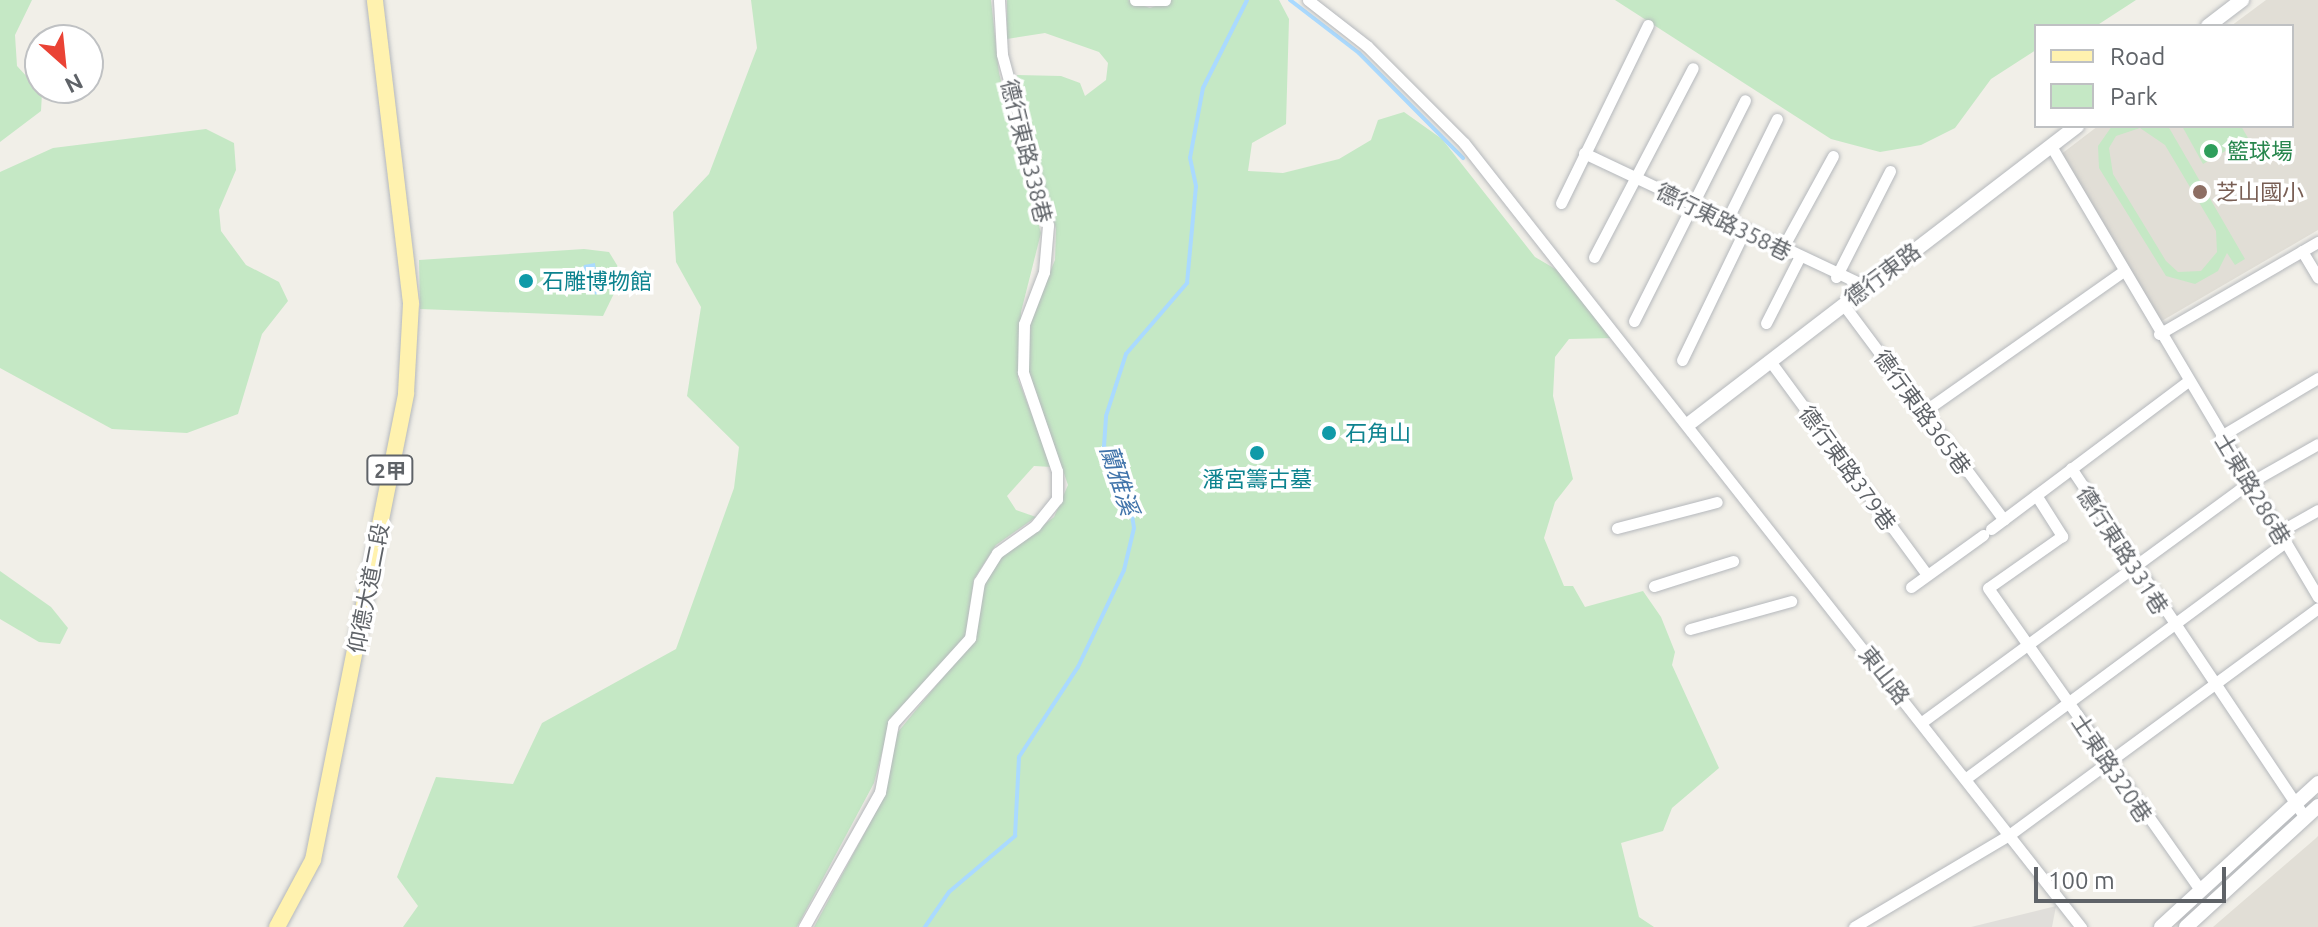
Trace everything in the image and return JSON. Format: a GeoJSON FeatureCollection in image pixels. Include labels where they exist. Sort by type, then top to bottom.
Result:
{"type":"FeatureCollection","features":[{"type":"Feature","properties":{"kind":"main road","name":"仰德大道二段"},"geometry":{"type":"LineString","coordinates":[[277,927],[313,860],[406,393],[411,303],[375,0]]}},
{"type":"Feature","properties":{"kind":"street","name":"德行東路338巷"},"geometry":{"type":"LineString","coordinates":[[804,927],[880,792],[893,723],[970,638],[979,582],[997,553],[1057,499],[1057,471],[1023,372],[1024,324],[1044,272],[1048,225],[1002,54],[999,0]]}},
{"type":"Feature","properties":{"kind":"street"},"geometry":{"type":"LineString","coordinates":[[1135,0],[1165,0]]}},
{"type":"Feature","properties":{"kind":"street"},"geometry":{"type":"LineString","coordinates":[[2211,24],[2242,0]]}},
{"type":"Feature","properties":{"kind":"street"},"geometry":{"type":"LineString","coordinates":[[1312,3],[1439,114],[1690,423]]}},
{"type":"Feature","properties":{"kind":"street"},"geometry":{"type":"LineString","coordinates":[[1561,203],[1648,25]]}},
{"type":"Feature","properties":{"kind":"street"},"geometry":{"type":"LineString","coordinates":[[1594,257],[1693,68]]}},
{"type":"Feature","properties":{"kind":"street"},"geometry":{"type":"LineString","coordinates":[[1634,321],[1745,100]]}},
{"type":"Feature","properties":{"kind":"street"},"geometry":{"type":"LineString","coordinates":[[1726,222],[1777,119]]}},
{"type":"Feature","properties":{"kind":"street","name":"德行東路"},"geometry":{"type":"LineString","coordinates":[[1690,423],[2074,128]]}},
{"type":"Feature","properties":{"kind":"street"},"geometry":{"type":"LineString","coordinates":[[2051,146],[2188,381]]}},
{"type":"Feature","properties":{"kind":"street","name":"德行東路358巷"},"geometry":{"type":"LineString","coordinates":[[1584,153],[1836,277],[1866,286]]}},
{"type":"Feature","properties":{"kind":"street"},"geometry":{"type":"LineString","coordinates":[[1782,249],[1833,156]]}},
{"type":"Feature","properties":{"kind":"street"},"geometry":{"type":"LineString","coordinates":[[1836,277],[1890,171]]}},
{"type":"Feature","properties":{"kind":"street"},"geometry":{"type":"LineString","coordinates":[[1682,360],[1744,232]]}},
{"type":"Feature","properties":{"kind":"street"},"geometry":{"type":"LineString","coordinates":[[2159,334],[2318,242]]}},
{"type":"Feature","properties":{"kind":"street"},"geometry":{"type":"LineString","coordinates":[[2302,251],[2318,278]]}},
{"type":"Feature","properties":{"kind":"street"},"geometry":{"type":"LineString","coordinates":[[1766,323],[1799,258]]}},
{"type":"Feature","properties":{"kind":"street"},"geometry":{"type":"LineString","coordinates":[[1923,412],[2122,272]]}},
{"type":"Feature","properties":{"kind":"street","name":"德行東路365巷"},"geometry":{"type":"LineString","coordinates":[[1843,304],[2004,520]]}},
{"type":"Feature","properties":{"kind":"street","name":"德行東路379巷"},"geometry":{"type":"LineString","coordinates":[[1770,361],[1927,575]]}},
{"type":"Feature","properties":{"kind":"street"},"geometry":{"type":"LineString","coordinates":[[2221,436],[2318,378]]}},
{"type":"Feature","properties":{"kind":"street","name":"士東路286巷"},"geometry":{"type":"LineString","coordinates":[[2188,381],[2317,592]]}},
{"type":"Feature","properties":{"kind":"street","name":"德行東路331巷"},"geometry":{"type":"LineString","coordinates":[[2188,381],[2071,468],[2211,685],[2305,817]]}},
{"type":"Feature","properties":{"kind":"street","name":"東山路"},"geometry":{"type":"LineString","coordinates":[[1690,423],[2081,927]]}},
{"type":"Feature","properties":{"kind":"street"},"geometry":{"type":"LineString","coordinates":[[1922,722],[2249,483],[2318,444]]}},
{"type":"Feature","properties":{"kind":"street"},"geometry":{"type":"LineString","coordinates":[[1911,587],[2071,468]]}},
{"type":"Feature","properties":{"kind":"street","name":"士東路320巷"},"geometry":{"type":"LineString","coordinates":[[2036,495],[2062,536],[1988,588],[2201,891]]}},
{"type":"Feature","properties":{"kind":"street"},"geometry":{"type":"LineString","coordinates":[[1617,528],[1717,502]]}},
{"type":"Feature","properties":{"kind":"street"},"geometry":{"type":"LineString","coordinates":[[1965,779],[2318,510]]}},
{"type":"Feature","properties":{"kind":"street"},"geometry":{"type":"LineString","coordinates":[[1654,586],[1733,561]]}},
{"type":"Feature","properties":{"kind":"street"},"geometry":{"type":"LineString","coordinates":[[1690,629],[1791,601]]}},
{"type":"Feature","properties":{"kind":"street"},"geometry":{"type":"LineString","coordinates":[[1854,927],[2009,835],[2318,608]]}},
{"type":"Feature","properties":{"kind":"street"},"geometry":{"type":"LineString","coordinates":[[2161,927],[2318,783]]}},
{"type":"Feature","properties":{"kind":"street"},"geometry":{"type":"LineString","coordinates":[[2186,927],[2318,806]]}},
{"type":"Feature","properties":{"kind":"shaded area","name":"芝山國小"},"geometry":{"type":"Polygon","coordinates":[[[2266,0],[2318,0],[2318,230],[2160,322],[2060,155],[2095,128],[2294,128],[2294,24],[2234,24],[2266,0]]]}},
{"type":"Feature","properties":{"kind":"shaded area"},"geometry":{"type":"Polygon","coordinates":[[[2318,836],[2318,927],[2213,927],[2315,839],[2318,836]]]}},
{"type":"Feature","properties":{"kind":"shaded area"},"geometry":{"type":"Polygon","coordinates":[[[2056,906],[2052,927],[1971,927],[2056,906]]]}},
{"type":"Feature","properties":{"kind":"green space"},"geometry":{"type":"Polygon","coordinates":[[[0,0],[32,0],[15,35],[17,66],[24,74],[24,104],[41,104],[41,111],[0,142],[0,0]]]}},
{"type":"Feature","properties":{"kind":"green space"},"geometry":{"type":"Polygon","coordinates":[[[751,0],[991,0],[999,73],[1041,233],[1021,312],[1018,379],[1052,467],[1034,466],[1007,496],[1016,510],[1036,517],[996,545],[974,579],[965,638],[891,718],[874,783],[797,927],[403,927],[418,906],[397,877],[436,777],[513,784],[542,723],[676,649],[734,488],[739,447],[687,396],[701,307],[676,262],[673,212],[709,174],[757,48],[751,0]]]}},
{"type":"Feature","properties":{"kind":"green space"},"geometry":{"type":"Polygon","coordinates":[[[1007,0],[1128,0],[1150,8],[1172,0],[1279,0],[1289,19],[1286,124],[1252,143],[1248,171],[1283,173],[1339,159],[1371,140],[1378,120],[1404,112],[1442,139],[1535,257],[1557,270],[1614,338],[1569,339],[1555,357],[1553,396],[1573,479],[1555,502],[1544,538],[1564,586],[1573,586],[1585,607],[1643,591],[1661,617],[1675,652],[1672,665],[1719,768],[1672,808],[1663,831],[1621,843],[1639,917],[1654,927],[814,927],[885,795],[893,738],[975,638],[983,587],[1001,557],[1054,517],[1068,485],[1028,370],[1031,317],[1055,260],[1056,229],[1017,75],[1061,76],[1080,83],[1085,96],[1106,80],[1108,63],[1099,52],[1045,33],[1007,39],[1007,0]]]}},
{"type":"Feature","properties":{"kind":"green space"},"geometry":{"type":"Polygon","coordinates":[[[1615,0],[2136,0],[2099,24],[2034,24],[2034,51],[1991,79],[1955,128],[1921,145],[1880,152],[1831,139],[1615,0]]]}},
{"type":"Feature","properties":{"kind":"green space"},"geometry":{"type":"Polygon","coordinates":[[[2111,128],[2140,128],[2169,128],[2245,259],[2235,265],[2227,253],[2218,271],[2195,284],[2166,276],[2099,168],[2098,146],[2111,128]],[[2140,128],[2116,136],[2109,148],[2113,174],[2166,261],[2178,272],[2201,271],[2217,252],[2216,231],[2165,145],[2140,128]]]}},
{"type":"Feature","properties":{"kind":"green space","name":"籃球場"},"geometry":{"type":"Polygon","coordinates":[[[2183,128],[2242,128],[2248,138],[2203,164],[2183,128]]]}},
{"type":"Feature","properties":{"kind":"green space"},"geometry":{"type":"Polygon","coordinates":[[[206,129],[234,143],[236,170],[219,210],[221,231],[246,265],[279,282],[288,301],[262,334],[238,414],[187,433],[112,429],[0,368],[0,172],[53,148],[206,129]]]}},
{"type":"Feature","properties":{"kind":"green space"},"geometry":{"type":"Polygon","coordinates":[[[584,249],[609,252],[623,275],[603,316],[420,309],[419,260],[584,249]]]}},
{"type":"Feature","properties":{"kind":"green space"},"geometry":{"type":"Polygon","coordinates":[[[0,571],[51,607],[68,628],[60,644],[39,642],[0,619],[0,571]]]}},
{"type":"Feature","properties":{"kind":"water"},"geometry":{"type":"Polygon","coordinates":[[[595,263],[599,292],[596,295],[581,275],[584,265],[595,263]]]}},
{"type":"Feature","properties":{"kind":"waterway","name":"蘭雅溪"},"geometry":{"type":"LineString","coordinates":[[925,927],[949,892],[1015,836],[1019,757],[1078,667],[1124,570],[1134,528],[1129,498],[1104,446],[1106,416],[1126,354],[1187,283],[1196,186],[1190,158],[1203,88],[1247,0]]}},
{"type":"Feature","properties":{"kind":"waterway","name":"蘭雅溪"},"geometry":{"type":"LineString","coordinates":[[1290,0],[1359,53],[1463,158]]}},
{"type":"Feature","properties":{"kind":"place","name":"籃球場"},"geometry":{"type":"Point","coordinates":[2211,151]}},
{"type":"Feature","properties":{"kind":"place","name":"芝山國小"},"geometry":{"type":"Point","coordinates":[2200,192]}},
{"type":"Feature","properties":{"kind":"place","name":"石雕博物館"},"geometry":{"type":"Point","coordinates":[526,281]}},
{"type":"Feature","properties":{"kind":"place","name":"石角山"},"geometry":{"type":"Point","coordinates":[1329,433]}},
{"type":"Feature","properties":{"kind":"place","name":"潘宮籌古墓"},"geometry":{"type":"Point","coordinates":[1257,453]}}]}
